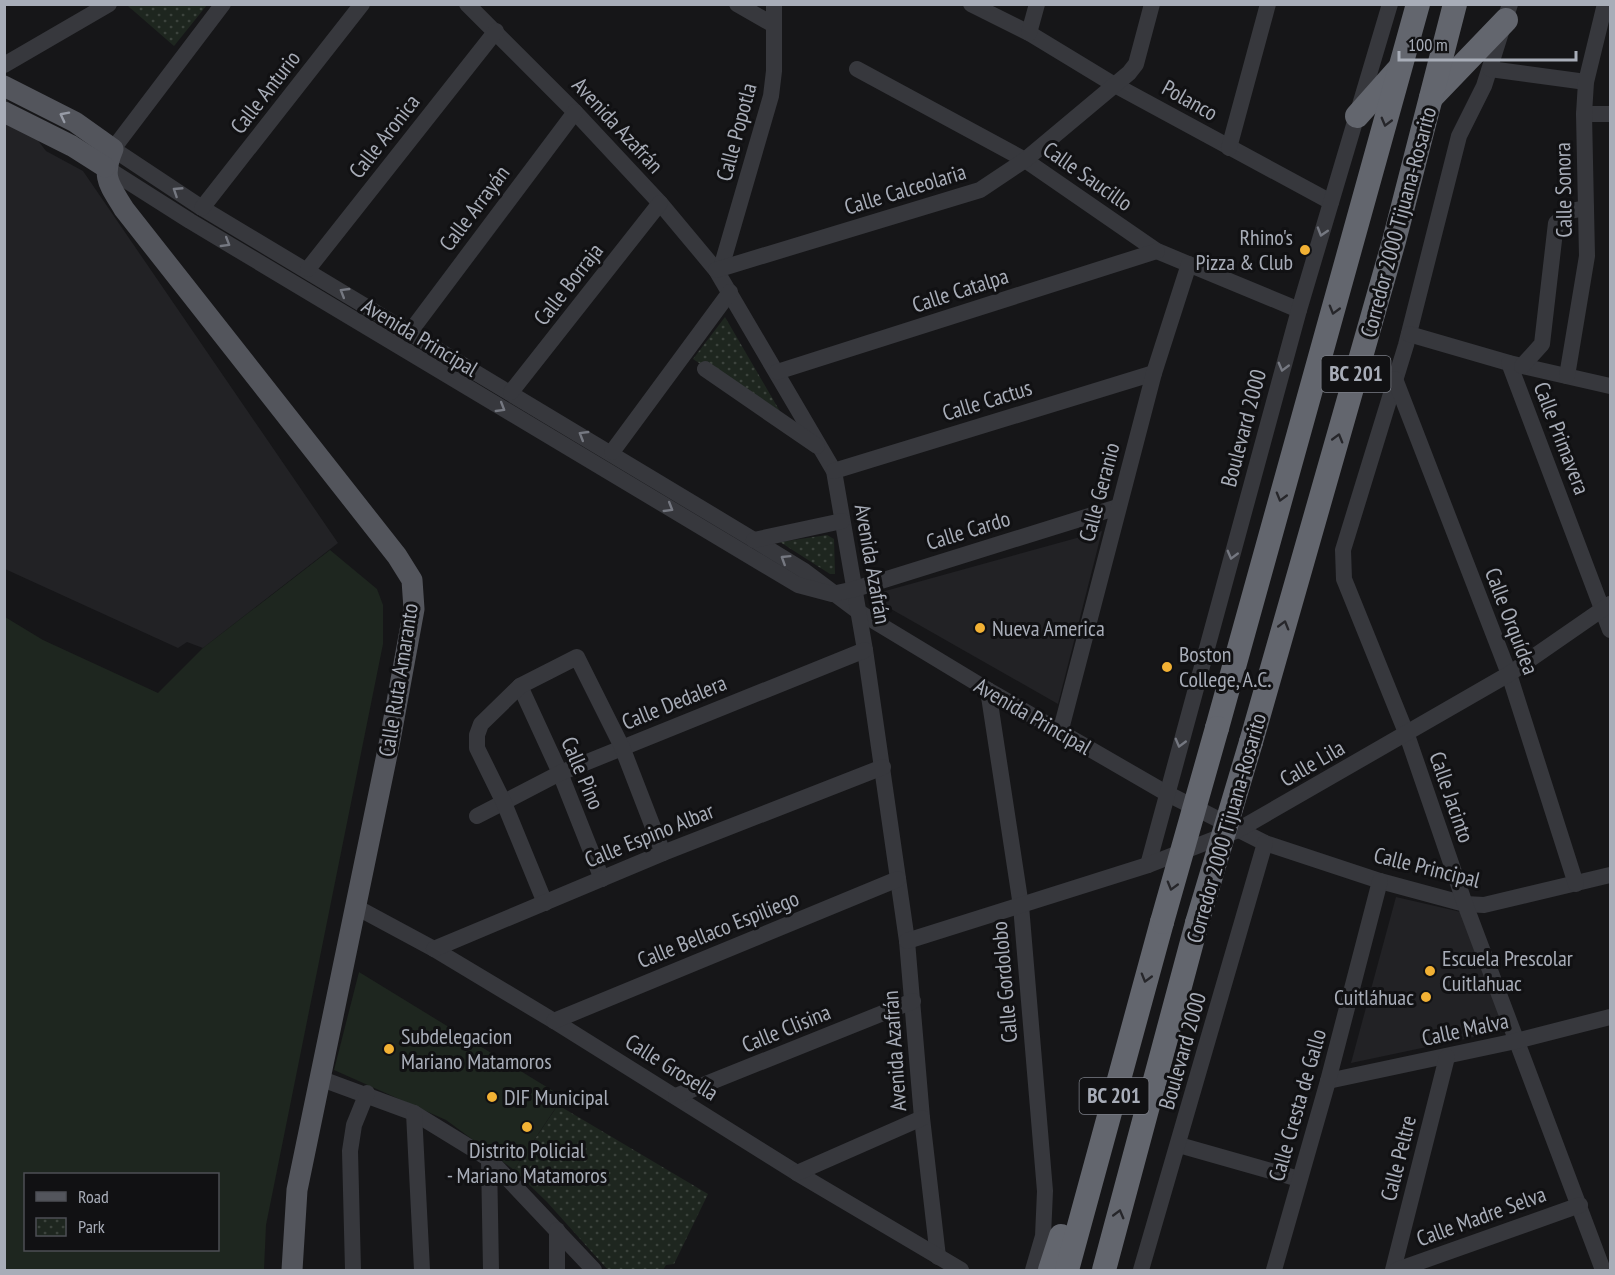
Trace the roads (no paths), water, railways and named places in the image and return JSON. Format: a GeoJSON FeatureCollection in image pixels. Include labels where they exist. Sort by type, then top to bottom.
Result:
{"type":"FeatureCollection","features":[{"type":"Feature","properties":{"kind":"highway","name":"Corredor 2000 Tijuana-Rosarito"},"geometry":{"type":"LineString","coordinates":[[1067,1270],[1102,1137],[1418,4]]}},
{"type":"Feature","properties":{"kind":"highway"},"geometry":{"type":"LineString","coordinates":[[1453,14],[1474,4]]}},
{"type":"Feature","properties":{"kind":"highway"},"geometry":{"type":"LineString","coordinates":[[1431,98],[1508,12]]}},
{"type":"Feature","properties":{"kind":"highway","name":"Corredor 2000 Tijuana-Rosarito"},"geometry":{"type":"LineString","coordinates":[[1104,1270],[1197,923],[1394,241],[1453,14]]}},
{"type":"Feature","properties":{"kind":"highway"},"geometry":{"type":"LineString","coordinates":[[1357,116],[1400,67]]}},
{"type":"Feature","properties":{"kind":"highway"},"geometry":{"type":"LineString","coordinates":[[1371,176],[1377,186],[1387,192],[1399,192],[1409,186]]}},
{"type":"Feature","properties":{"kind":"highway"},"geometry":{"type":"LineString","coordinates":[[1357,228],[1377,230],[1394,241]]}},
{"type":"Feature","properties":{"kind":"highway"},"geometry":{"type":"LineString","coordinates":[[1050,1270],[1084,1169],[1102,1137]]}},
{"type":"Feature","properties":{"kind":"main road","name":"Avenida Principal"},"geometry":{"type":"LineString","coordinates":[[4,86],[75,122],[109,158]]}},
{"type":"Feature","properties":{"kind":"main road","name":"Avenida Principal"},"geometry":{"type":"LineString","coordinates":[[4,112],[109,158]]}},
{"type":"Feature","properties":{"kind":"main road","name":"Calle Ruta Amaranto"},"geometry":{"type":"LineString","coordinates":[[109,158],[110,186],[124,209],[397,556],[412,580],[414,609],[356,907],[297,1190],[292,1270]]}},
{"type":"Feature","properties":{"kind":"street"},"geometry":{"type":"LineString","coordinates":[[4,65],[109,4]]}},
{"type":"Feature","properties":{"kind":"street"},"geometry":{"type":"LineString","coordinates":[[109,158],[223,4]]}},
{"type":"Feature","properties":{"kind":"street","name":"Calle Anturio"},"geometry":{"type":"LineString","coordinates":[[202,208],[362,4]]}},
{"type":"Feature","properties":{"kind":"street","name":"Avenida Azafrán"},"geometry":{"type":"LineString","coordinates":[[467,4],[575,112],[718,269],[834,471],[865,650],[907,941],[921,1118],[938,1257]]}},
{"type":"Feature","properties":{"kind":"street"},"geometry":{"type":"LineString","coordinates":[[737,4],[772,24]]}},
{"type":"Feature","properties":{"kind":"street","name":"Calle Popotla"},"geometry":{"type":"LineString","coordinates":[[718,269],[771,96],[774,70],[772,24],[774,4]]}},
{"type":"Feature","properties":{"kind":"street","name":"Polanco"},"geometry":{"type":"LineString","coordinates":[[971,4],[1029,33],[1113,84],[1331,202]]}},
{"type":"Feature","properties":{"kind":"street"},"geometry":{"type":"LineString","coordinates":[[1029,33],[1037,4]]}},
{"type":"Feature","properties":{"kind":"street","name":"Calle Calceolaria"},"geometry":{"type":"LineString","coordinates":[[718,269],[980,190],[1025,160],[1113,84],[1129,74],[1136,64],[1152,4]]}},
{"type":"Feature","properties":{"kind":"street"},"geometry":{"type":"LineString","coordinates":[[1229,148],[1268,4]]}},
{"type":"Feature","properties":{"kind":"street","name":"Boulevard 2000"},"geometry":{"type":"LineString","coordinates":[[1148,865],[1299,310],[1390,4]]}},
{"type":"Feature","properties":{"kind":"street","name":"Calle Sonora"},"geometry":{"type":"LineString","coordinates":[[1567,376],[1585,280],[1584,114],[1586,82],[1605,4]]}},
{"type":"Feature","properties":{"kind":"street","name":"Calle Jacinto"},"geometry":{"type":"LineString","coordinates":[[1508,12],[1490,69],[1460,136],[1409,334],[1344,550],[1342,565],[1344,579],[1407,735],[1465,904],[1603,1270]]}},
{"type":"Feature","properties":{"kind":"street","name":"Calle Aronica"},"geometry":{"type":"LineString","coordinates":[[308,269],[496,31]]}},
{"type":"Feature","properties":{"kind":"street","name":"Calle Saucillo"},"geometry":{"type":"LineString","coordinates":[[857,69],[1025,160],[1157,251],[1299,310]]}},
{"type":"Feature","properties":{"kind":"street"},"geometry":{"type":"LineString","coordinates":[[1490,69],[1586,82]]}},
{"type":"Feature","properties":{"kind":"street","name":"Calle Arrayán"},"geometry":{"type":"LineString","coordinates":[[410,332],[575,112]]}},
{"type":"Feature","properties":{"kind":"street"},"geometry":{"type":"LineString","coordinates":[[1584,114],[1611,114]]}},
{"type":"Feature","properties":{"kind":"street","name":"Avenida Principal"},"geometry":{"type":"LineString","coordinates":[[109,158],[308,269],[612,452],[802,570],[859,612],[1060,733],[1166,793],[1238,830]]}},
{"type":"Feature","properties":{"kind":"street","name":"Avenida Principal"},"geometry":{"type":"LineString","coordinates":[[109,158],[190,221],[746,555],[798,585],[832,594]]}},
{"type":"Feature","properties":{"kind":"street","name":"Calle Borraja"},"geometry":{"type":"LineString","coordinates":[[511,392],[660,204]]}},
{"type":"Feature","properties":{"kind":"street"},"geometry":{"type":"LineString","coordinates":[[1515,365],[1542,344],[1556,223],[1570,212],[1586,208]]}},
{"type":"Feature","properties":{"kind":"street","name":"Calle Catalpa"},"geometry":{"type":"LineString","coordinates":[[777,372],[1157,251]]}},
{"type":"Feature","properties":{"kind":"street","name":"Calle Geranio"},"geometry":{"type":"LineString","coordinates":[[1060,733],[1118,507],[1155,373],[1189,264]]}},
{"type":"Feature","properties":{"kind":"street"},"geometry":{"type":"LineString","coordinates":[[612,452],[730,292]]}},
{"type":"Feature","properties":{"kind":"street"},"geometry":{"type":"LineString","coordinates":[[1409,334],[1515,365],[1611,386]]}},
{"type":"Feature","properties":{"kind":"street","name":"Calle Primavera"},"geometry":{"type":"LineString","coordinates":[[1515,365],[1607,606],[1611,630]]}},
{"type":"Feature","properties":{"kind":"street"},"geometry":{"type":"LineString","coordinates":[[705,369],[820,448]]}},
{"type":"Feature","properties":{"kind":"street","name":"Calle Cactus"},"geometry":{"type":"LineString","coordinates":[[834,471],[1155,373]]}},
{"type":"Feature","properties":{"kind":"street","name":"Calle Orquídea"},"geometry":{"type":"LineString","coordinates":[[1395,379],[1509,674],[1576,884]]}},
{"type":"Feature","properties":{"kind":"street","name":"Calle Cardo"},"geometry":{"type":"LineString","coordinates":[[832,594],[855,589],[1118,507]]}},
{"type":"Feature","properties":{"kind":"street"},"geometry":{"type":"LineString","coordinates":[[754,540],[842,521]]}},
{"type":"Feature","properties":{"kind":"street","name":"Calle Lila"},"geometry":{"type":"LineString","coordinates":[[907,941],[1148,865],[1238,830],[1407,735],[1509,674],[1607,606]]}},
{"type":"Feature","properties":{"kind":"street","name":"Calle Dedalera"},"geometry":{"type":"LineString","coordinates":[[477,816],[560,773],[865,650]]}},
{"type":"Feature","properties":{"kind":"street"},"geometry":{"type":"LineString","coordinates":[[545,903],[504,803],[477,748],[477,735],[482,724],[520,686],[577,657],[622,747],[663,853]]}},
{"type":"Feature","properties":{"kind":"street","name":"Calle Pino"},"geometry":{"type":"LineString","coordinates":[[520,686],[560,773],[602,879]]}},
{"type":"Feature","properties":{"kind":"street","name":"Calle Gordolobo"},"geometry":{"type":"LineString","coordinates":[[988,690],[1021,906],[1045,1191],[1042,1236],[1033,1270]]}},
{"type":"Feature","properties":{"kind":"street","name":"Calle Espino Albar"},"geometry":{"type":"LineString","coordinates":[[434,949],[663,853],[882,767]]}},
{"type":"Feature","properties":{"kind":"street","name":"Calle Principal"},"geometry":{"type":"LineString","coordinates":[[1238,830],[1265,843],[1380,881],[1465,904],[1484,905],[1611,875]]}},
{"type":"Feature","properties":{"kind":"street","name":"Boulevard 2000"},"geometry":{"type":"LineString","coordinates":[[1141,1270],[1265,843]]}},
{"type":"Feature","properties":{"kind":"street","name":"Calle Bellaco Espiliego"},"geometry":{"type":"LineString","coordinates":[[554,1021],[898,879]]}},
{"type":"Feature","properties":{"kind":"street","name":"Calle Cresta de Gallo"},"geometry":{"type":"LineString","coordinates":[[1274,1270],[1328,1081],[1380,881]]}},
{"type":"Feature","properties":{"kind":"street","name":"Calle Grosella"},"geometry":{"type":"LineString","coordinates":[[356,907],[434,949],[676,1096],[797,1173],[961,1270]]}},
{"type":"Feature","properties":{"kind":"street","name":"Calle Clisina"},"geometry":{"type":"LineString","coordinates":[[676,1096],[913,1000]]}},
{"type":"Feature","properties":{"kind":"street","name":"Calle Malva"},"geometry":{"type":"LineString","coordinates":[[1328,1081],[1447,1057],[1611,1017]]}},
{"type":"Feature","properties":{"kind":"street","name":"Calle Peltre"},"geometry":{"type":"LineString","coordinates":[[1395,1270],[1447,1057]]}},
{"type":"Feature","properties":{"kind":"street"},"geometry":{"type":"LineString","coordinates":[[319,1078],[414,1113],[489,1159],[594,1270]]}},
{"type":"Feature","properties":{"kind":"street"},"geometry":{"type":"LineString","coordinates":[[354,1270],[350,1151],[354,1125],[367,1094]]}},
{"type":"Feature","properties":{"kind":"street"},"geometry":{"type":"LineString","coordinates":[[414,1113],[422,1270]]}},
{"type":"Feature","properties":{"kind":"street"},"geometry":{"type":"LineString","coordinates":[[797,1173],[921,1118]]}},
{"type":"Feature","properties":{"kind":"street"},"geometry":{"type":"LineString","coordinates":[[1179,1145],[1299,1179]]}},
{"type":"Feature","properties":{"kind":"street"},"geometry":{"type":"LineString","coordinates":[[489,1159],[491,1270]]}},
{"type":"Feature","properties":{"kind":"street","name":"Calle Madre Selva"},"geometry":{"type":"LineString","coordinates":[[1395,1270],[1580,1205]]}},
{"type":"Feature","properties":{"kind":"street"},"geometry":{"type":"LineString","coordinates":[[557,1230],[557,1270]]}},
{"type":"Feature","properties":{"kind":"place","name":"Rhino's Pizza & Club"},"geometry":{"type":"Point","coordinates":[1305,250]}},
{"type":"Feature","properties":{"kind":"place","name":"Nueva America"},"geometry":{"type":"Point","coordinates":[980,628]}},
{"type":"Feature","properties":{"kind":"place","name":"Boston College, A.C."},"geometry":{"type":"Point","coordinates":[1167,667]}},
{"type":"Feature","properties":{"kind":"place","name":"Escuela Prescolar Cuitlahuac"},"geometry":{"type":"Point","coordinates":[1430,971]}},
{"type":"Feature","properties":{"kind":"place","name":"Cuitláhuac"},"geometry":{"type":"Point","coordinates":[1426,997]}},
{"type":"Feature","properties":{"kind":"place","name":"Subdelegacion Mariano Matamoros"},"geometry":{"type":"Point","coordinates":[389,1049]}},
{"type":"Feature","properties":{"kind":"place","name":"DIF Municipal"},"geometry":{"type":"Point","coordinates":[492,1097]}},
{"type":"Feature","properties":{"kind":"place","name":"Distrito Policial - Mariano Matamoros"},"geometry":{"type":"Point","coordinates":[527,1127]}}]}
